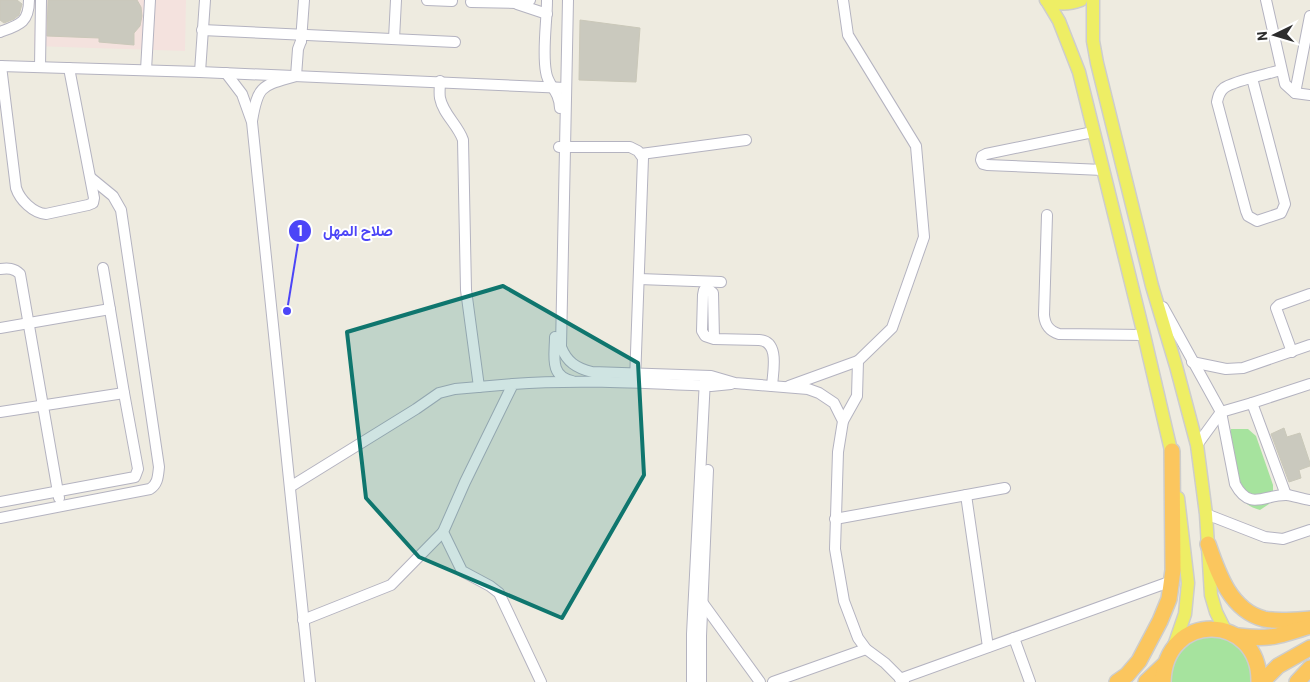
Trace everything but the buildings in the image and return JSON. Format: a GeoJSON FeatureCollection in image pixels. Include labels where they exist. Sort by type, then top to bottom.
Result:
{"type":"FeatureCollection","features":[{"type":"Feature","properties":{"kind":"highway"},"geometry":{"type":"LineString","coordinates":[[1117,682],[1127,675],[1139,661],[1150,642],[1169,599],[1173,570],[1172,451]]}},
{"type":"Feature","properties":{"kind":"highway"},"geometry":{"type":"LineString","coordinates":[[1208,544],[1217,570],[1229,592],[1240,606],[1266,619],[1310,619]]}},
{"type":"Feature","properties":{"kind":"highway"},"geometry":{"type":"LineString","coordinates":[[1146,682],[1165,664],[1174,646],[1189,634],[1206,629],[1252,638],[1278,637],[1310,626]]}},
{"type":"Feature","properties":{"kind":"highway"},"geometry":{"type":"LineString","coordinates":[[1231,633],[1248,646],[1255,657],[1260,682]]}},
{"type":"Feature","properties":{"kind":"highway"},"geometry":{"type":"LineString","coordinates":[[1260,682],[1284,662],[1310,648]]}},
{"type":"Feature","properties":{"kind":"highway"},"geometry":{"type":"LineString","coordinates":[[1163,682],[1165,664]]}},
{"type":"Feature","properties":{"kind":"highway"},"geometry":{"type":"LineString","coordinates":[[1297,682],[1310,668]]}},
{"type":"Feature","properties":{"kind":"main road"},"geometry":{"type":"LineString","coordinates":[[1046,0],[1059,4],[1071,4],[1081,0]]}},
{"type":"Feature","properties":{"kind":"main road"},"geometry":{"type":"LineString","coordinates":[[1046,0],[1059,21],[1076,64],[1172,451],[1188,583],[1185,614],[1174,646]]}},
{"type":"Feature","properties":{"kind":"main road"},"geometry":{"type":"LineString","coordinates":[[1093,0],[1092,41],[1097,63],[1152,286],[1197,445],[1206,514],[1211,595],[1216,612],[1231,633]]}},
{"type":"Feature","properties":{"kind":"street"},"geometry":{"type":"LineString","coordinates":[[0,32],[23,22],[29,11],[30,0]]}},
{"type":"Feature","properties":{"kind":"street"},"geometry":{"type":"LineString","coordinates":[[40,67],[41,0]]}},
{"type":"Feature","properties":{"kind":"street"},"geometry":{"type":"LineString","coordinates":[[146,70],[150,0]]}},
{"type":"Feature","properties":{"kind":"street"},"geometry":{"type":"LineString","coordinates":[[200,72],[204,0]]}},
{"type":"Feature","properties":{"kind":"street"},"geometry":{"type":"LineString","coordinates":[[300,76],[298,49],[302,38],[304,0]]}},
{"type":"Feature","properties":{"kind":"street"},"geometry":{"type":"LineString","coordinates":[[394,39],[396,0]]}},
{"type":"Feature","properties":{"kind":"street"},"geometry":{"type":"LineString","coordinates":[[427,0],[445,1]]}},
{"type":"Feature","properties":{"kind":"street"},"geometry":{"type":"LineString","coordinates":[[471,2],[516,3],[530,0]]}},
{"type":"Feature","properties":{"kind":"street"},"geometry":{"type":"LineString","coordinates":[[547,0],[545,68],[547,76],[559,97],[562,147],[561,347],[569,361],[579,369],[635,379]]}},
{"type":"Feature","properties":{"kind":"street"},"geometry":{"type":"LineString","coordinates":[[568,0],[555,365],[558,374],[564,379],[580,382]]}},
{"type":"Feature","properties":{"kind":"street"},"geometry":{"type":"LineString","coordinates":[[786,387],[858,361],[892,328],[924,237],[916,146],[848,35],[843,0]]}},
{"type":"Feature","properties":{"kind":"street"},"geometry":{"type":"LineString","coordinates":[[1266,0],[1285,84],[1295,93],[1310,95]]}},
{"type":"Feature","properties":{"kind":"street"},"geometry":{"type":"LineString","coordinates":[[516,3],[547,14]]}},
{"type":"Feature","properties":{"kind":"street"},"geometry":{"type":"LineString","coordinates":[[1295,93],[1310,16]]}},
{"type":"Feature","properties":{"kind":"street"},"geometry":{"type":"LineString","coordinates":[[202,30],[302,38],[455,42]]}},
{"type":"Feature","properties":{"kind":"street"},"geometry":{"type":"LineString","coordinates":[[69,68],[94,198],[88,205],[46,214],[41,213],[19,197],[16,188],[0,66],[146,70],[226,73],[566,88]]}},
{"type":"Feature","properties":{"kind":"street"},"geometry":{"type":"LineString","coordinates":[[1252,78],[1285,204],[1281,213],[1257,220],[1248,216],[1246,211],[1217,102],[1219,94],[1224,88],[1252,78],[1281,70]]}},
{"type":"Feature","properties":{"kind":"street"},"geometry":{"type":"LineString","coordinates":[[226,73],[242,94],[252,122]]}},
{"type":"Feature","properties":{"kind":"street"},"geometry":{"type":"LineString","coordinates":[[300,76],[269,84],[260,91],[255,100],[252,122],[310,682]]}},
{"type":"Feature","properties":{"kind":"street"},"geometry":{"type":"LineString","coordinates":[[440,82],[442,104],[460,131],[463,140],[466,290],[479,387]]}},
{"type":"Feature","properties":{"kind":"street"},"geometry":{"type":"LineString","coordinates":[[1093,132],[984,154],[981,160],[985,165],[1103,170]]}},
{"type":"Feature","properties":{"kind":"street"},"geometry":{"type":"LineString","coordinates":[[641,154],[746,140]]}},
{"type":"Feature","properties":{"kind":"street"},"geometry":{"type":"LineString","coordinates":[[562,147],[630,147],[641,154],[643,163],[635,379]]}},
{"type":"Feature","properties":{"kind":"street"},"geometry":{"type":"LineString","coordinates":[[1017,148],[1017,167]]}},
{"type":"Feature","properties":{"kind":"street"},"geometry":{"type":"LineString","coordinates":[[0,518],[150,489],[155,485],[159,467],[121,210],[113,196],[91,178]]}},
{"type":"Feature","properties":{"kind":"street"},"geometry":{"type":"LineString","coordinates":[[1047,215],[1044,314],[1046,325],[1059,334],[1144,335]]}},
{"type":"Feature","properties":{"kind":"street"},"geometry":{"type":"LineString","coordinates":[[0,502],[58,493],[136,477],[138,469],[103,268]]}},
{"type":"Feature","properties":{"kind":"street"},"geometry":{"type":"LineString","coordinates":[[0,269],[16,270],[20,274],[60,506]]}},
{"type":"Feature","properties":{"kind":"street"},"geometry":{"type":"LineString","coordinates":[[639,280],[721,282]]}},
{"type":"Feature","properties":{"kind":"street"},"geometry":{"type":"LineString","coordinates":[[1152,286],[1221,412],[1236,484],[1240,492],[1254,500],[1286,495],[1310,500]]}},
{"type":"Feature","properties":{"kind":"street"},"geometry":{"type":"LineString","coordinates":[[1292,352],[1276,308],[1279,305],[1310,294]]}},
{"type":"Feature","properties":{"kind":"street"},"geometry":{"type":"LineString","coordinates":[[0,328],[110,309]]}},
{"type":"Feature","properties":{"kind":"street"},"geometry":{"type":"LineString","coordinates":[[714,339],[763,340],[768,342],[773,349],[772,386]]}},
{"type":"Feature","properties":{"kind":"street"},"geometry":{"type":"LineString","coordinates":[[1192,362],[1226,369],[1244,368],[1310,345]]}},
{"type":"Feature","properties":{"kind":"street"},"geometry":{"type":"LineString","coordinates":[[858,361],[856,396],[843,421],[838,452],[835,549],[844,601],[858,638],[866,649],[885,663],[902,680],[1172,581]]}},
{"type":"Feature","properties":{"kind":"street"},"geometry":{"type":"LineString","coordinates":[[540,382],[555,365]]}},
{"type":"Feature","properties":{"kind":"street"},"geometry":{"type":"LineString","coordinates":[[290,487],[439,394],[455,388],[540,382],[635,379],[708,381],[786,387],[808,389],[819,393],[834,403],[843,421]]}},
{"type":"Feature","properties":{"kind":"street"},"geometry":{"type":"LineString","coordinates":[[692,682],[698,599],[708,381]]}},
{"type":"Feature","properties":{"kind":"street"},"geometry":{"type":"LineString","coordinates":[[303,620],[391,585],[443,532],[513,384]]}},
{"type":"Feature","properties":{"kind":"street"},"geometry":{"type":"LineString","coordinates":[[1197,445],[1221,412],[1310,384]]}},
{"type":"Feature","properties":{"kind":"street"},"geometry":{"type":"LineString","coordinates":[[0,412],[124,393]]}},
{"type":"Feature","properties":{"kind":"street"},"geometry":{"type":"LineString","coordinates":[[1252,403],[1286,495]]}},
{"type":"Feature","properties":{"kind":"street"},"geometry":{"type":"LineString","coordinates":[[835,519],[1005,488]]}},
{"type":"Feature","properties":{"kind":"street"},"geometry":{"type":"LineString","coordinates":[[966,496],[988,647]]}},
{"type":"Feature","properties":{"kind":"street"},"geometry":{"type":"LineString","coordinates":[[1206,514],[1265,537],[1282,539],[1310,530]]}},
{"type":"Feature","properties":{"kind":"street"},"geometry":{"type":"LineString","coordinates":[[443,532],[462,571],[499,593],[541,682]]}},
{"type":"Feature","properties":{"kind":"street"},"geometry":{"type":"LineString","coordinates":[[698,599],[701,682]]}},
{"type":"Feature","properties":{"kind":"street"},"geometry":{"type":"LineString","coordinates":[[698,599],[760,682]]}},
{"type":"Feature","properties":{"kind":"street"},"geometry":{"type":"LineString","coordinates":[[1014,638],[1030,682]]}},
{"type":"Feature","properties":{"kind":"street"},"geometry":{"type":"LineString","coordinates":[[773,682],[866,649]]}},
{"type":"Feature","properties":{"kind":"highlighted area"},"geometry":{"type":"Polygon","coordinates":[[[503,286],[638,363],[644,475],[562,618],[419,557],[366,498],[347,332],[503,286]]]}},
{"type":"Feature","properties":{"kind":"shaded area"},"geometry":{"type":"Polygon","coordinates":[[[36,0],[186,0],[185,51],[34,46],[36,0]]]}},
{"type":"Feature","properties":{"kind":"green space"},"geometry":{"type":"Polygon","coordinates":[[[1231,429],[1248,429],[1256,436],[1273,485],[1273,496],[1269,504],[1260,510],[1247,504],[1239,493],[1229,434],[1231,429]]]}},
{"type":"Feature","properties":{"kind":"green space"},"geometry":{"type":"Polygon","coordinates":[[[1207,636],[1225,638],[1238,647],[1249,662],[1251,682],[1170,682],[1176,657],[1184,647],[1207,636]]]}},
{"type":"Feature","properties":{"kind":"place","name":"صلاح المهل"},"geometry":{"type":"Point","coordinates":[287,311]}}]}
